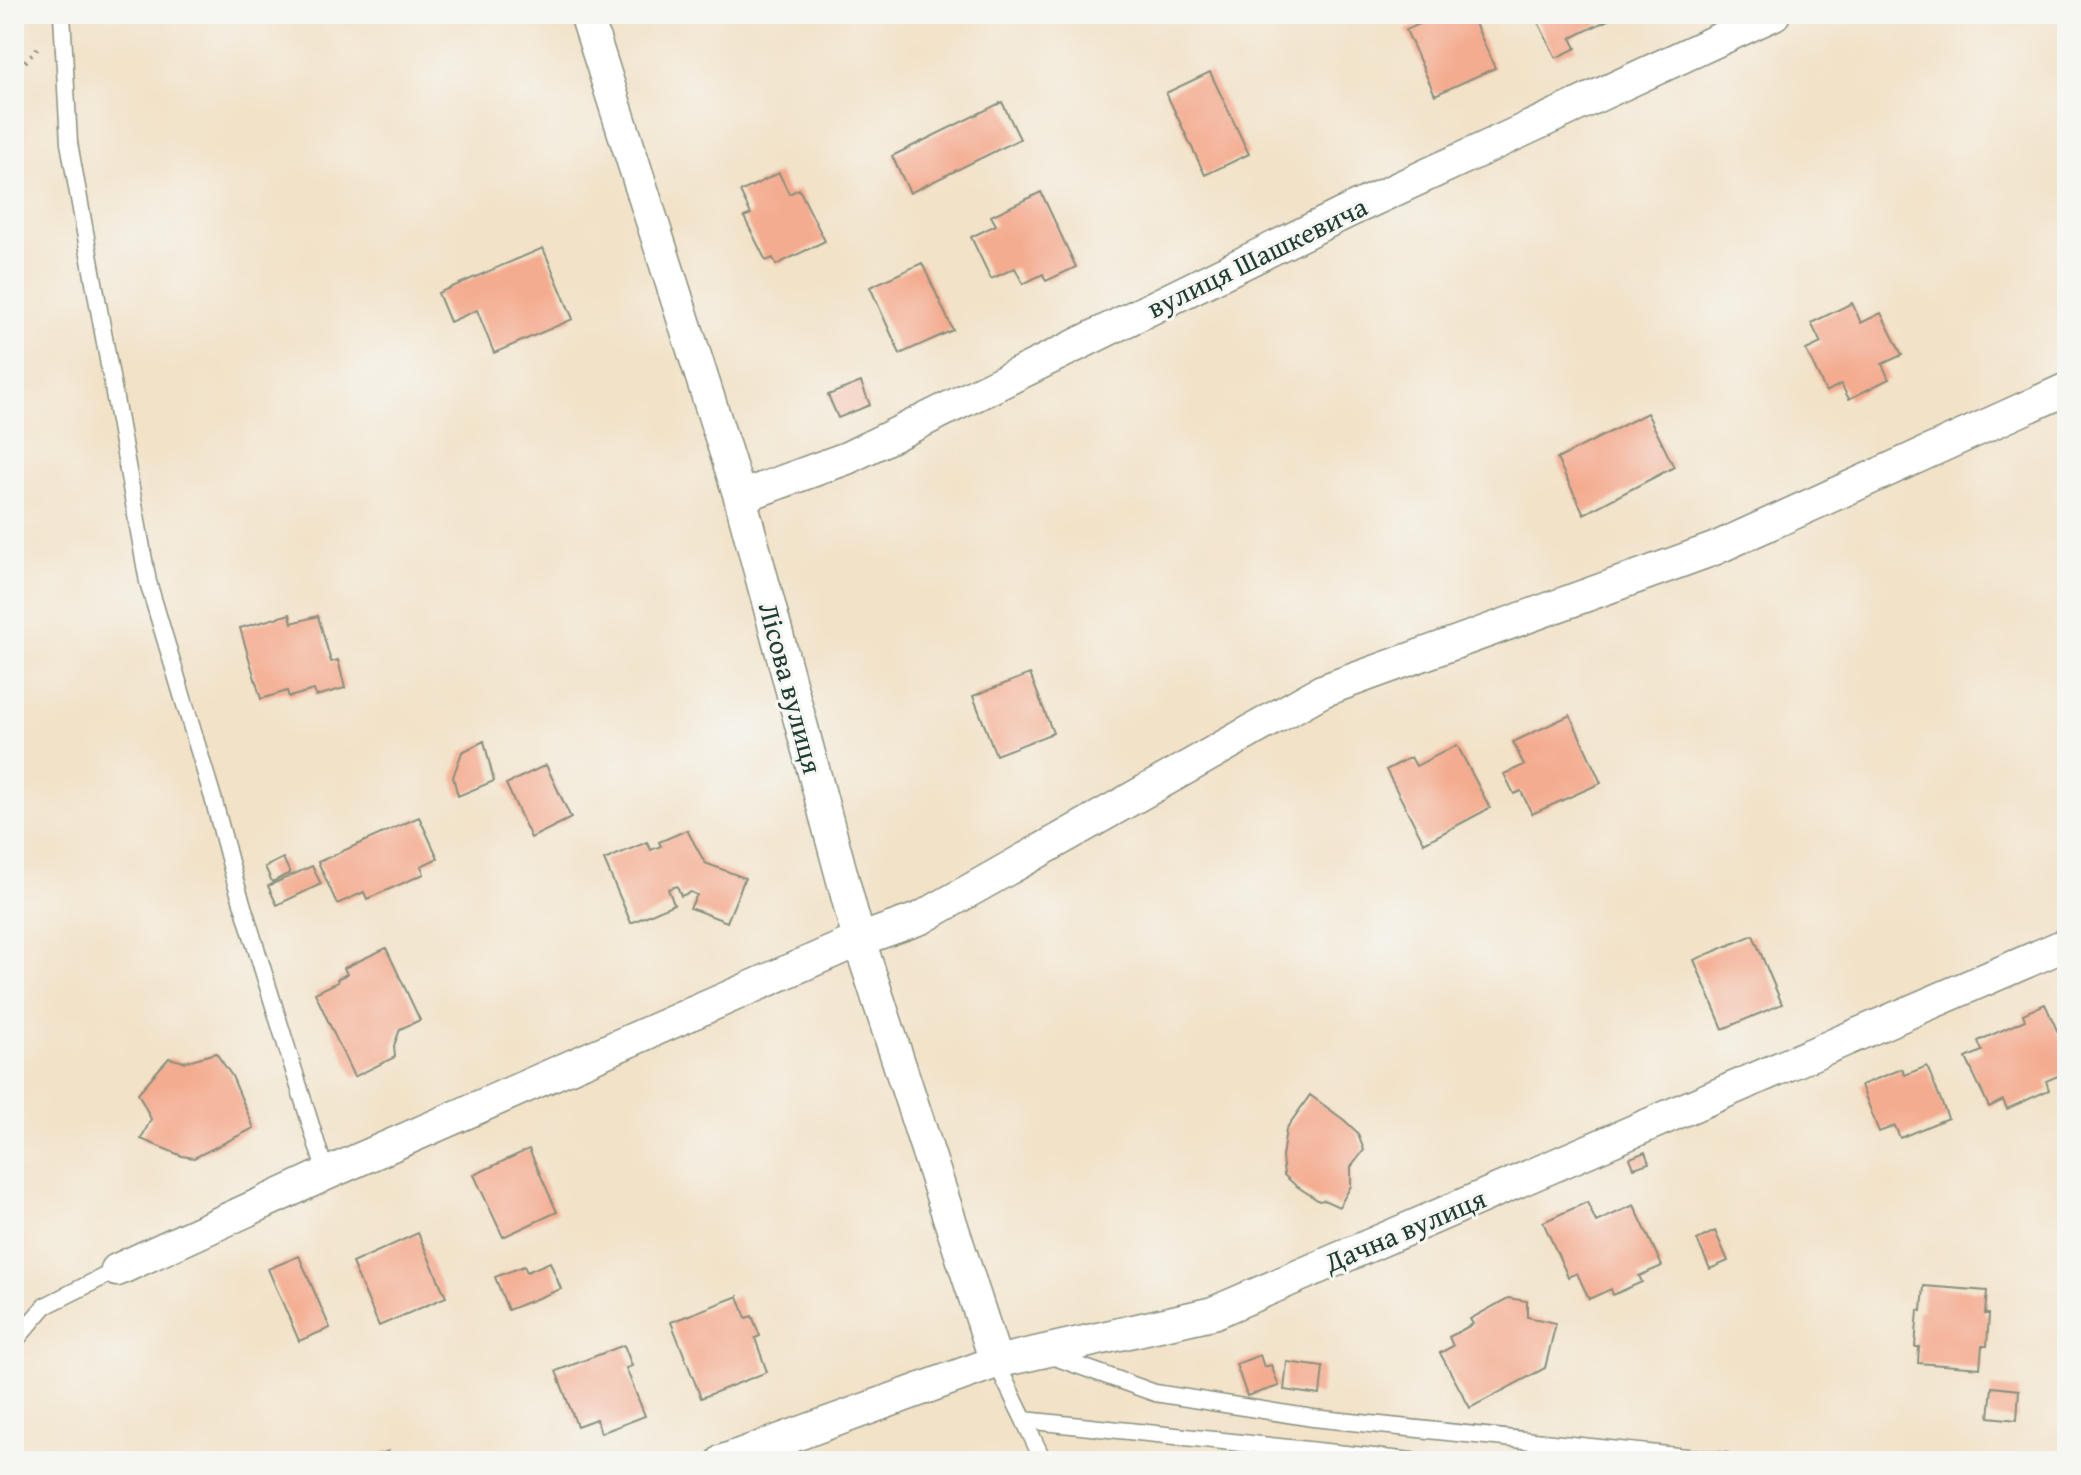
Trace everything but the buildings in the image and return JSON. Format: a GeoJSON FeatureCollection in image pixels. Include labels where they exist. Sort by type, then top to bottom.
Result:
{"type":"FeatureCollection","features":[{"type":"Feature","properties":{"kind":"street","name":"Лісова вулиця"},"geometry":{"type":"LineString","coordinates":[[586,14],[740,497],[859,940],[996,1362]]}},
{"type":"Feature","properties":{"kind":"street","name":"вулиця Шашкевича"},"geometry":{"type":"LineString","coordinates":[[740,497],[847,458],[1351,210],[1774,14]]}},
{"type":"Feature","properties":{"kind":"street"},"geometry":{"type":"LineString","coordinates":[[117,1270],[326,1174],[859,940],[921,918],[1322,691],[1714,549],[2067,389]]}},
{"type":"Feature","properties":{"kind":"street","name":"Дачна вулиця"},"geometry":{"type":"LineString","coordinates":[[723,1461],[996,1362],[1213,1313],[2067,944]]}},
{"type":"Feature","properties":{"kind":"lane"},"geometry":{"type":"LineString","coordinates":[[62,14],[69,143],[148,582],[234,877],[326,1174]]}},
{"type":"Feature","properties":{"kind":"lane"},"geometry":{"type":"LineString","coordinates":[[14,1342],[45,1306],[117,1270]]}},
{"type":"Feature","properties":{"kind":"lane"},"geometry":{"type":"LineString","coordinates":[[1040,1352],[1155,1393],[1313,1418],[1725,1461]]}},
{"type":"Feature","properties":{"kind":"lane"},"geometry":{"type":"LineString","coordinates":[[996,1362],[1040,1459]]}},
{"type":"Feature","properties":{"kind":"lane"},"geometry":{"type":"LineString","coordinates":[[1024,1420],[1412,1461]]}}]}
